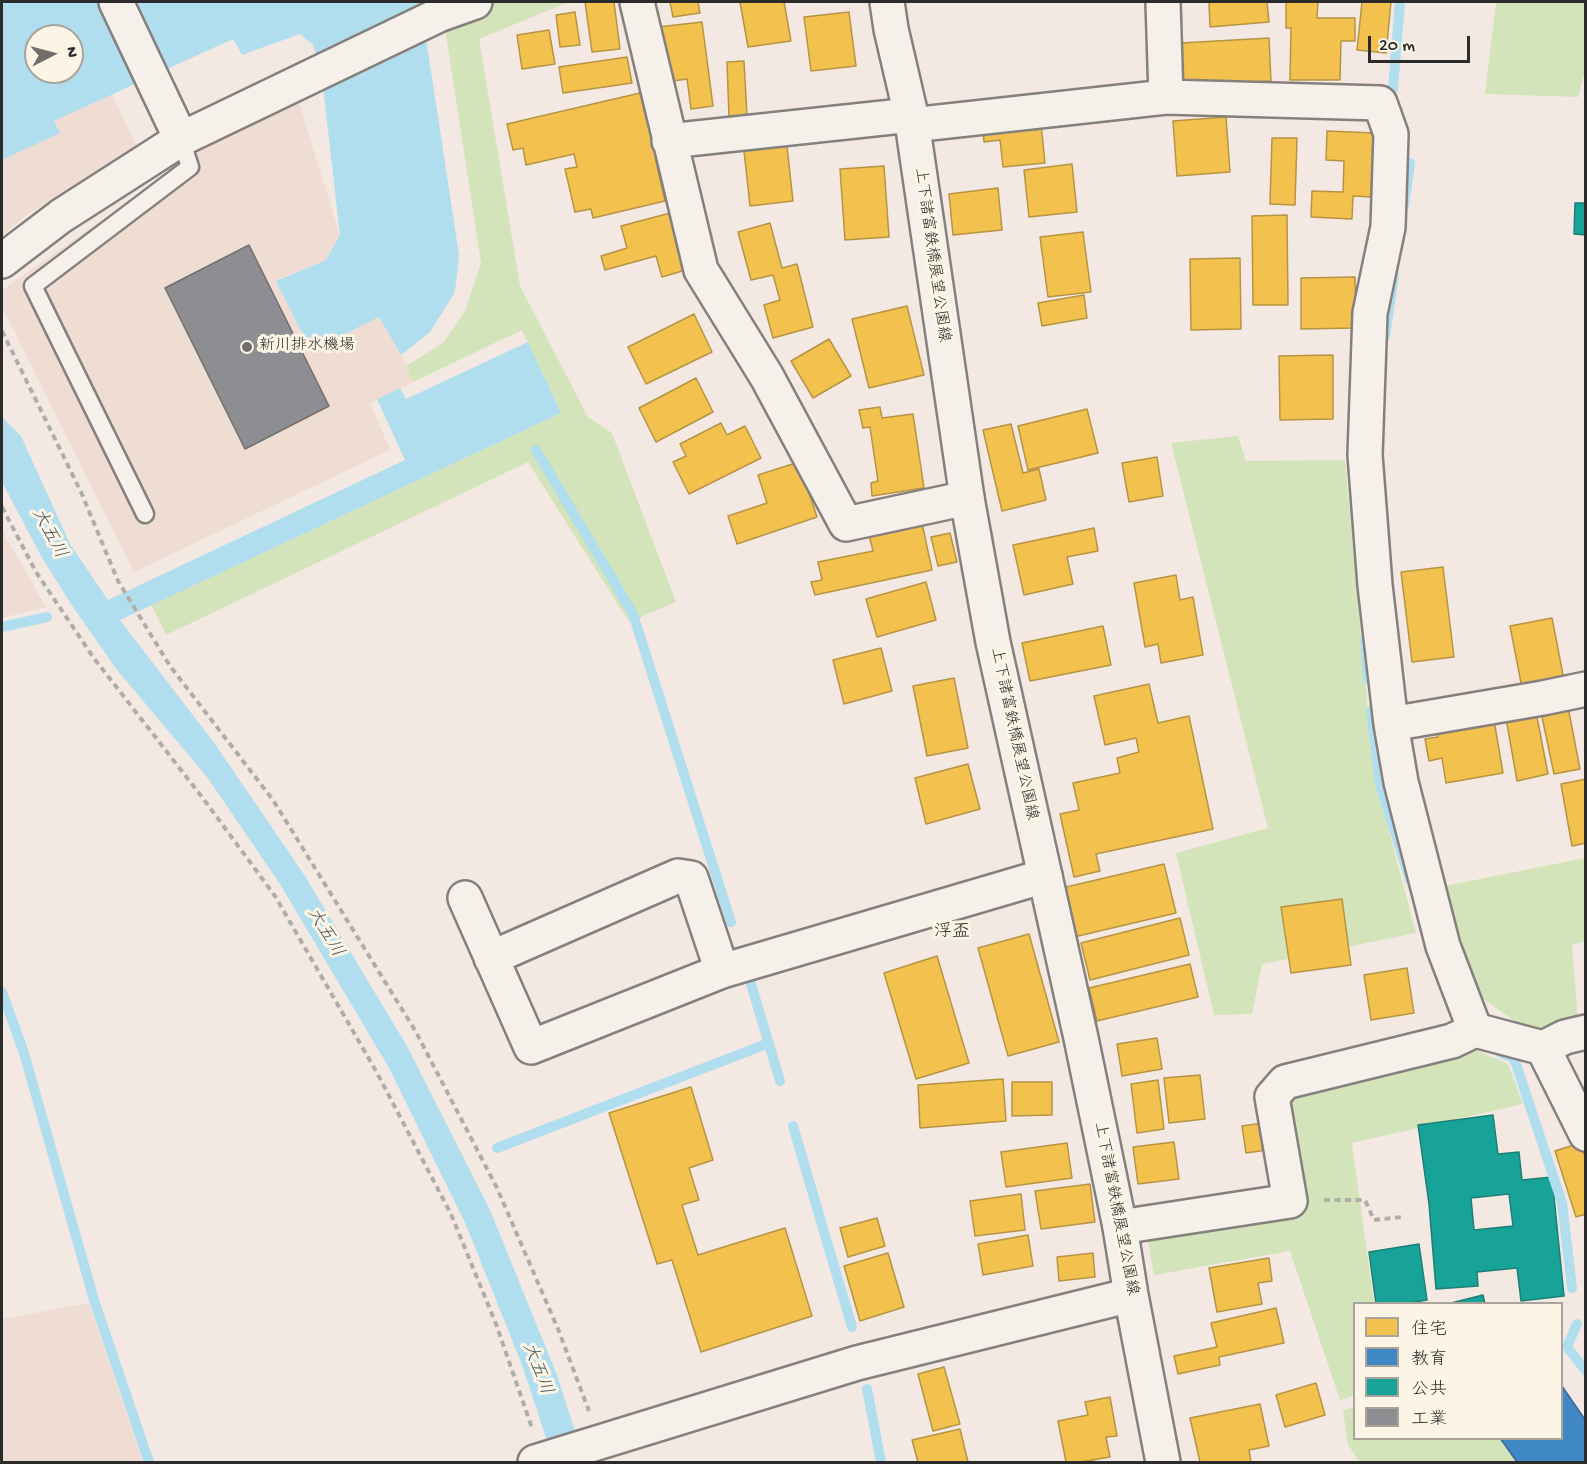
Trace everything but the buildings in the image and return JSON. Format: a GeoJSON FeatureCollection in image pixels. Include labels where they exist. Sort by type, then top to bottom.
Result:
{"type":"FeatureCollection","features":[{"type":"Feature","properties":{"kind":"street"},"geometry":{"type":"LineString","coordinates":[[116,2],[181,139]]}},
{"type":"Feature","properties":{"kind":"street"},"geometry":{"type":"LineString","coordinates":[[2,261],[61,216],[181,139],[441,14],[475,2]]}},
{"type":"Feature","properties":{"kind":"street"},"geometry":{"type":"LineString","coordinates":[[637,2],[701,270],[767,377],[846,524],[967,498]]}},
{"type":"Feature","properties":{"kind":"street","name":"上下諸富鉄橋展望公園線"},"geometry":{"type":"LineString","coordinates":[[887,2],[911,120],[967,498],[993,642],[1120,1227],[1163,1462]]}},
{"type":"Feature","properties":{"kind":"street"},"geometry":{"type":"LineString","coordinates":[[1163,2],[1166,97]]}},
{"type":"Feature","properties":{"kind":"street"},"geometry":{"type":"LineString","coordinates":[[669,141],[1166,97],[1380,103],[1391,134],[1388,227],[1371,313],[1365,455],[1375,585],[1391,724],[1401,782],[1443,946],[1475,1030]]}},
{"type":"Feature","properties":{"kind":"street"},"geometry":{"type":"LineString","coordinates":[[1391,724],[1586,689]]}},
{"type":"Feature","properties":{"kind":"street"},"geometry":{"type":"LineString","coordinates":[[491,958],[678,876],[691,878],[722,971]]}},
{"type":"Feature","properties":{"kind":"street"},"geometry":{"type":"LineString","coordinates":[[465,898],[531,1047],[722,971],[1045,876]]}},
{"type":"Feature","properties":{"kind":"street"},"geometry":{"type":"LineString","coordinates":[[1120,1227],[1290,1201],[1272,1097],[1285,1083],[1452,1041],[1475,1030],[1543,1048],[1565,1037],[1586,1032]]}},
{"type":"Feature","properties":{"kind":"street"},"geometry":{"type":"LineString","coordinates":[[1543,1048],[1586,1134]]}},
{"type":"Feature","properties":{"kind":"street"},"geometry":{"type":"LineString","coordinates":[[542,1460],[857,1363],[1131,1295]]}},
{"type":"Feature","properties":{"kind":"lane"},"geometry":{"type":"LineString","coordinates":[[145,514],[33,286],[190,167],[181,139]]}},
{"type":"Feature","properties":{"kind":"path"},"geometry":{"type":"LineString","coordinates":[[2,331],[81,492],[118,581],[170,666],[273,800],[416,1032],[498,1188],[558,1329],[598,1443]]}},
{"type":"Feature","properties":{"kind":"path"},"geometry":{"type":"LineString","coordinates":[[2,507],[36,572],[93,657],[202,797],[275,896],[376,1071],[451,1214],[496,1324],[542,1460]]}},
{"type":"Feature","properties":{"kind":"path"},"geometry":{"type":"LineString","coordinates":[[1290,1201],[1365,1200],[1374,1220],[1402,1217]]}},
{"type":"Feature","properties":{"kind":"shaded area"},"geometry":{"type":"Polygon","coordinates":[[[2,2],[70,2],[80,24],[24,24],[24,84],[84,84],[84,33],[137,148],[25,216],[2,236],[2,2]]]}},
{"type":"Feature","properties":{"kind":"shaded area"},"geometry":{"type":"Polygon","coordinates":[[[299,103],[340,235],[327,260],[276,280],[311,351],[379,317],[401,355],[413,382],[370,403],[390,450],[134,572],[2,306],[2,290],[214,141],[299,103]]]}},
{"type":"Feature","properties":{"kind":"shaded area"},"geometry":{"type":"Polygon","coordinates":[[[2,530],[46,607],[2,618],[2,530]]]}},
{"type":"Feature","properties":{"kind":"shaded area"},"geometry":{"type":"Polygon","coordinates":[[[89,1303],[143,1462],[2,1462],[2,1319],[89,1303]]]}},
{"type":"Feature","properties":{"kind":"green space"},"geometry":{"type":"Polygon","coordinates":[[[441,2],[569,2],[479,39],[520,286],[588,417],[612,433],[676,602],[629,622],[528,462],[166,635],[151,605],[561,413],[522,330],[413,382],[406,366],[443,343],[465,311],[481,263],[441,2]]]}},
{"type":"Feature","properties":{"kind":"green space"},"geometry":{"type":"Polygon","coordinates":[[[1496,2],[1585,2],[1585,71],[1578,97],[1485,94],[1496,2]]]}},
{"type":"Feature","properties":{"kind":"green space"},"geometry":{"type":"Polygon","coordinates":[[[1238,436],[1246,461],[1345,460],[1374,775],[1416,933],[1262,964],[1252,1014],[1214,1015],[1176,853],[1268,828],[1171,443],[1238,436]]]}},
{"type":"Feature","properties":{"kind":"green space"},"geometry":{"type":"Polygon","coordinates":[[[1585,858],[1585,941],[1572,945],[1578,1020],[1527,1030],[1478,995],[1445,886],[1585,858]]]}},
{"type":"Feature","properties":{"kind":"green space"},"geometry":{"type":"Polygon","coordinates":[[[1474,1049],[1508,1064],[1523,1104],[1352,1143],[1374,1302],[1353,1302],[1353,1396],[1340,1400],[1290,1251],[1154,1275],[1147,1235],[1304,1208],[1283,1095],[1474,1049]]]}},
{"type":"Feature","properties":{"kind":"green space"},"geometry":{"type":"Polygon","coordinates":[[[1353,1407],[1353,1440],[1502,1440],[1516,1462],[1360,1462],[1348,1445],[1343,1410],[1353,1407]]]}},
{"type":"Feature","properties":{"kind":"water"},"geometry":{"type":"Polygon","coordinates":[[[2,2],[54,2],[56,4],[61,2],[420,2],[421,7],[317,58],[313,45],[300,34],[242,55],[233,39],[54,121],[60,133],[2,160],[2,2]]]}},
{"type":"Feature","properties":{"kind":"water"},"geometry":{"type":"Polygon","coordinates":[[[426,38],[459,255],[455,292],[430,332],[401,355],[379,317],[311,351],[276,281],[326,260],[340,235],[323,87],[426,38]]]}},
{"type":"Feature","properties":{"kind":"water","name":"大五川"},"geometry":{"type":"Polygon","coordinates":[[[528,342],[561,413],[120,620],[215,744],[305,876],[407,1046],[490,1210],[557,1375],[585,1462],[554,1462],[522,1365],[466,1225],[389,1068],[280,884],[207,777],[117,670],[71,604],[41,556],[2,482],[2,417],[21,436],[70,544],[108,600],[405,460],[377,399],[400,388],[406,399],[528,342]]]}},
{"type":"Feature","properties":{"kind":"waterway"},"geometry":{"type":"LineString","coordinates":[[1393,89],[1400,2]]}},
{"type":"Feature","properties":{"kind":"waterway"},"geometry":{"type":"LineString","coordinates":[[1404,206],[1410,163]]}},
{"type":"Feature","properties":{"kind":"waterway"},"geometry":{"type":"LineString","coordinates":[[1385,337],[1394,275]]}},
{"type":"Feature","properties":{"kind":"waterway"},"geometry":{"type":"LineString","coordinates":[[536,450],[633,614],[731,922]]}},
{"type":"Feature","properties":{"kind":"waterway"},"geometry":{"type":"LineString","coordinates":[[2,627],[47,617]]}},
{"type":"Feature","properties":{"kind":"waterway"},"geometry":{"type":"LineString","coordinates":[[1365,640],[1368,679]]}},
{"type":"Feature","properties":{"kind":"waterway"},"geometry":{"type":"LineString","coordinates":[[1371,711],[1380,784],[1410,880]]}},
{"type":"Feature","properties":{"kind":"waterway"},"geometry":{"type":"LineString","coordinates":[[751,984],[780,1081]]}},
{"type":"Feature","properties":{"kind":"waterway"},"geometry":{"type":"LineString","coordinates":[[2,992],[24,1053],[94,1300],[149,1462]]}},
{"type":"Feature","properties":{"kind":"waterway"},"geometry":{"type":"LineString","coordinates":[[497,1148],[769,1043]]}},
{"type":"Feature","properties":{"kind":"waterway"},"geometry":{"type":"LineString","coordinates":[[1499,1052],[1514,1058],[1562,1203],[1572,1288]]}},
{"type":"Feature","properties":{"kind":"waterway"},"geometry":{"type":"LineString","coordinates":[[793,1126],[852,1327]]}},
{"type":"Feature","properties":{"kind":"waterway"},"geometry":{"type":"LineString","coordinates":[[1577,1324],[1567,1347],[1586,1371]]}},
{"type":"Feature","properties":{"kind":"waterway"},"geometry":{"type":"LineString","coordinates":[[867,1389],[881,1462]]}},
{"type":"Feature","properties":{"kind":"place","name":"新川排水機場"},"geometry":{"type":"Point","coordinates":[247,347]}},
{"type":"Feature","properties":{"kind":"district","name":"浮盃"},"geometry":{"type":"Point","coordinates":[952,933]}}]}
